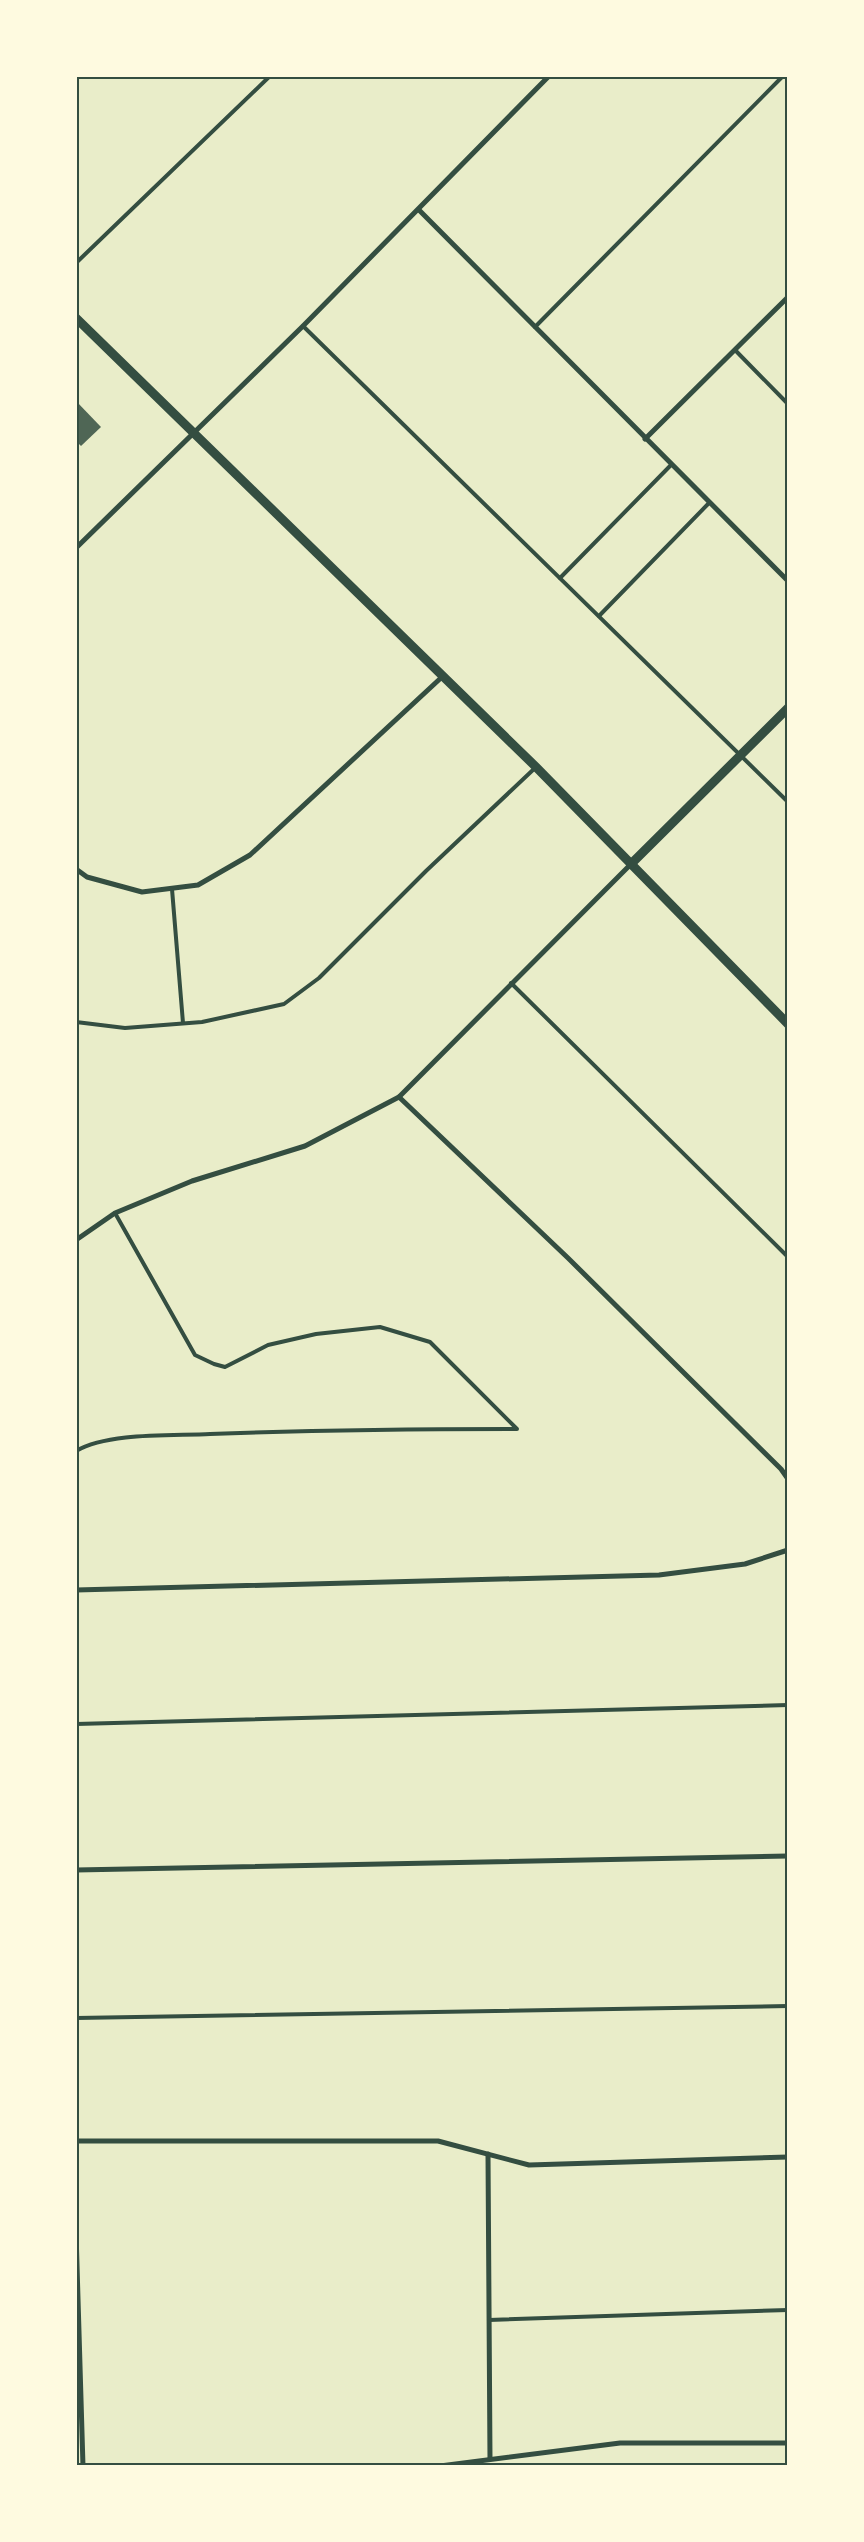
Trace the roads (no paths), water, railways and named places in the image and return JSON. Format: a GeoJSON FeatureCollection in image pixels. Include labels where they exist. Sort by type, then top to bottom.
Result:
{"type":"FeatureCollection","features":[{"type":"Feature","properties":{"kind":"street"},"geometry":{"type":"LineString","coordinates":[[76,548],[303,326],[549,76]]}},
{"type":"Feature","properties":{"kind":"street"},"geometry":{"type":"LineString","coordinates":[[419,210],[671,466],[788,581]]}},
{"type":"Feature","properties":{"kind":"street"},"geometry":{"type":"LineString","coordinates":[[645,439],[788,297]]}},
{"type":"Feature","properties":{"kind":"street"},"geometry":{"type":"LineString","coordinates":[[77,319],[536,767],[788,1024]]}},
{"type":"Feature","properties":{"kind":"street"},"geometry":{"type":"LineString","coordinates":[[76,869],[87,877],[142,892],[198,885],[250,855],[443,676]]}},
{"type":"Feature","properties":{"kind":"street"},"geometry":{"type":"LineString","coordinates":[[76,1240],[115,1213],[192,1181],[305,1146],[399,1098],[511,983],[788,708]]}},
{"type":"Feature","properties":{"kind":"street"},"geometry":{"type":"LineString","coordinates":[[399,1098],[568,1258],[788,1479]]}},
{"type":"Feature","properties":{"kind":"street"},"geometry":{"type":"LineString","coordinates":[[76,1590],[659,1575],[746,1564],[788,1550]]}},
{"type":"Feature","properties":{"kind":"street"},"geometry":{"type":"LineString","coordinates":[[76,1870],[788,1856]]}},
{"type":"Feature","properties":{"kind":"street"},"geometry":{"type":"LineString","coordinates":[[76,2141],[438,2141],[529,2165],[788,2157]]}},
{"type":"Feature","properties":{"kind":"street"},"geometry":{"type":"LineString","coordinates":[[488,2154],[490,2460]]}},
{"type":"Feature","properties":{"kind":"street"},"geometry":{"type":"LineString","coordinates":[[76,2232],[83,2466]]}},
{"type":"Feature","properties":{"kind":"street"},"geometry":{"type":"LineString","coordinates":[[440,2466],[620,2443],[788,2443]]}},
{"type":"Feature","properties":{"kind":"lane"},"geometry":{"type":"LineString","coordinates":[[76,263],[270,76]]}},
{"type":"Feature","properties":{"kind":"lane"},"geometry":{"type":"LineString","coordinates":[[534,328],[783,76]]}},
{"type":"Feature","properties":{"kind":"lane"},"geometry":{"type":"LineString","coordinates":[[303,326],[788,802]]}},
{"type":"Feature","properties":{"kind":"lane"},"geometry":{"type":"LineString","coordinates":[[735,350],[788,404]]}},
{"type":"Feature","properties":{"kind":"lane"},"geometry":{"type":"LineString","coordinates":[[560,578],[671,466]]}},
{"type":"Feature","properties":{"kind":"lane"},"geometry":{"type":"LineString","coordinates":[[599,616],[710,503]]}},
{"type":"Feature","properties":{"kind":"lane"},"geometry":{"type":"LineString","coordinates":[[76,1022],[125,1028],[202,1022],[284,1004],[319,978],[426,871],[536,767]]}},
{"type":"Feature","properties":{"kind":"lane"},"geometry":{"type":"LineString","coordinates":[[172,889],[184,1023]]}},
{"type":"Feature","properties":{"kind":"lane"},"geometry":{"type":"LineString","coordinates":[[511,983],[788,1257]]}},
{"type":"Feature","properties":{"kind":"lane"},"geometry":{"type":"LineString","coordinates":[[76,1451],[83,1447],[126,1437],[358,1429],[517,1429],[430,1342],[380,1327],[316,1334],[268,1345],[225,1367],[195,1355],[115,1213]]}},
{"type":"Feature","properties":{"kind":"lane"},"geometry":{"type":"LineString","coordinates":[[76,1724],[788,1704]]}},
{"type":"Feature","properties":{"kind":"lane"},"geometry":{"type":"LineString","coordinates":[[76,2018],[788,2006]]}},
{"type":"Feature","properties":{"kind":"lane"},"geometry":{"type":"LineString","coordinates":[[489,2320],[788,2310]]}}]}
